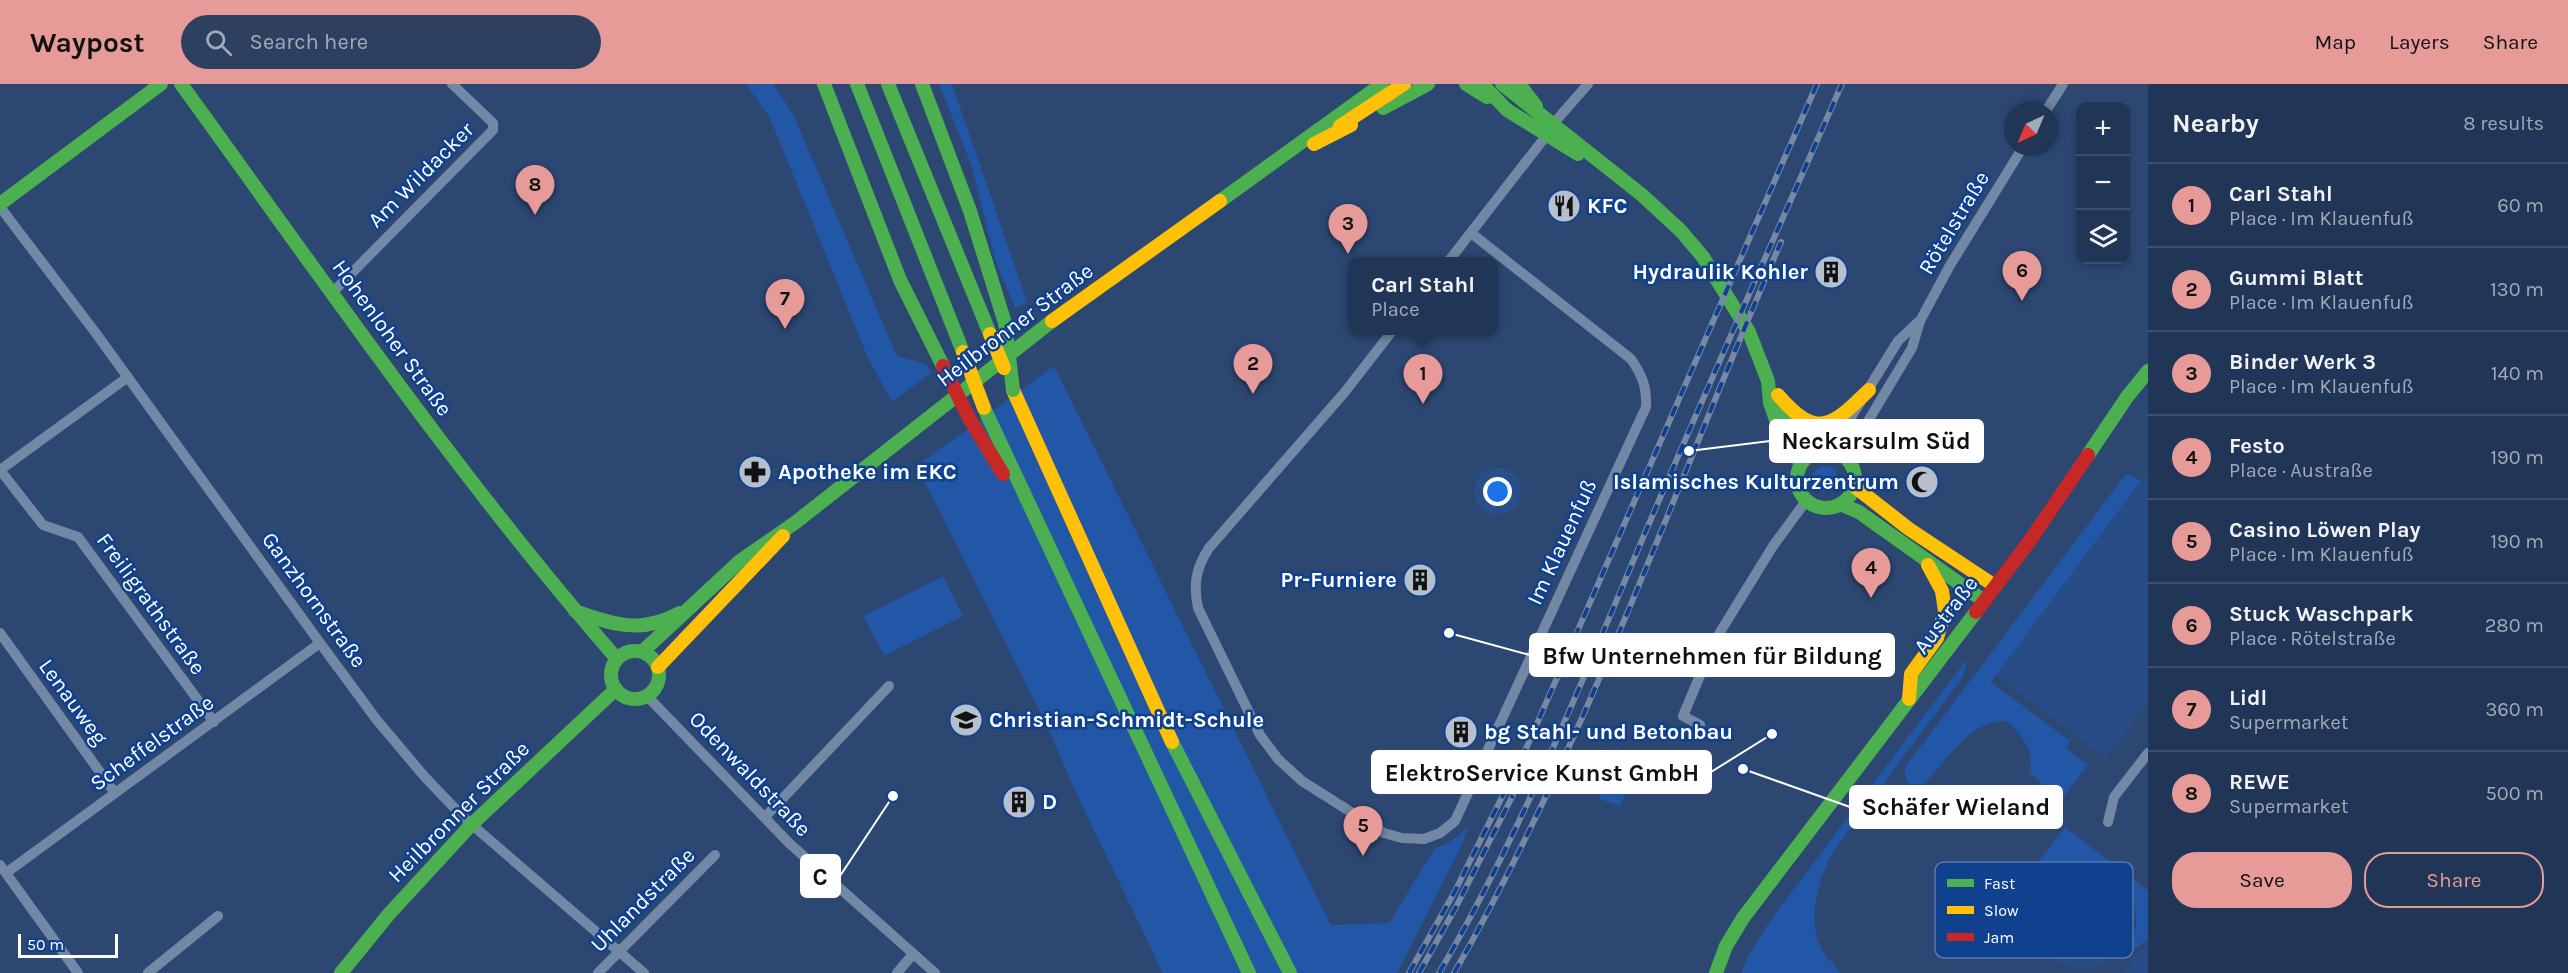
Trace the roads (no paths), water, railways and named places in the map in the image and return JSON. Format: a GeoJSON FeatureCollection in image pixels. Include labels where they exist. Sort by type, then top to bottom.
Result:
{"type":"FeatureCollection","features":[{"type":"Feature","properties":{"kind":"main road"},"geometry":{"type":"LineString","coordinates":[[0,206],[161,84]]}},
{"type":"Feature","properties":{"kind":"main road","name":"Hohenloher Straße"},"geometry":{"type":"LineString","coordinates":[[181,84],[438,438],[575,611],[617,659]]}},
{"type":"Feature","properties":{"kind":"main road"},"geometry":{"type":"LineString","coordinates":[[824,84],[900,280],[969,418],[1056,564]]}},
{"type":"Feature","properties":{"kind":"main road"},"geometry":{"type":"LineString","coordinates":[[857,84],[984,408],[1249,973]]}},
{"type":"Feature","properties":{"kind":"main road"},"geometry":{"type":"LineString","coordinates":[[888,84],[1013,390],[1160,719],[1290,973]]}},
{"type":"Feature","properties":{"kind":"main road"},"geometry":{"type":"LineString","coordinates":[[922,84],[970,211],[1005,323],[1013,390]]}},
{"type":"Feature","properties":{"kind":"main road","name":"Heilbronner Straße"},"geometry":{"type":"LineString","coordinates":[[1266,170],[1279,156],[1382,84]]}},
{"type":"Feature","properties":{"kind":"main road","name":"Heilbronner Straße"},"geometry":{"type":"LineString","coordinates":[[642,652],[652,646],[687,609],[761,543],[796,522],[1052,321],[1266,170],[1314,144],[1404,84]]}},
{"type":"Feature","properties":{"kind":"main road"},"geometry":{"type":"LineString","coordinates":[[1314,144],[1428,84]]}},
{"type":"Feature","properties":{"kind":"main road"},"geometry":{"type":"LineString","coordinates":[[1466,84],[1507,110],[1548,126]]}},
{"type":"Feature","properties":{"kind":"main road"},"geometry":{"type":"LineString","coordinates":[[1482,84],[1507,110]]}},
{"type":"Feature","properties":{"kind":"main road"},"geometry":{"type":"LineString","coordinates":[[1502,84],[1548,126],[1642,195],[1681,231],[1702,257],[1749,332],[1768,381],[1795,414],[1806,421],[1823,425],[1833,422],[1843,416],[1869,390]]}},
{"type":"Feature","properties":{"kind":"main road"},"geometry":{"type":"LineString","coordinates":[[1519,84],[1548,126]]}},
{"type":"Feature","properties":{"kind":"main road","name":"Austraße"},"geometry":{"type":"LineString","coordinates":[[1716,973],[1726,946],[1743,918],[2031,539],[2148,370]]}},
{"type":"Feature","properties":{"kind":"main road"},"geometry":{"type":"LineString","coordinates":[[1768,381],[1770,403],[1776,420],[1787,443],[1801,463]]}},
{"type":"Feature","properties":{"kind":"main road"},"geometry":{"type":"LineString","coordinates":[[1778,395],[1794,428],[1823,451],[1843,456],[1854,473],[1854,486],[1846,500],[1826,508],[1806,501],[1801,494],[1797,479],[1801,463],[1823,451]]}},
{"type":"Feature","properties":{"kind":"main road"},"geometry":{"type":"LineString","coordinates":[[1854,486],[1909,529],[1995,586]]}},
{"type":"Feature","properties":{"kind":"main road"},"geometry":{"type":"LineString","coordinates":[[1840,504],[1859,512],[1984,601]]}},
{"type":"Feature","properties":{"kind":"main road","name":"Heilbronner Straße"},"geometry":{"type":"LineString","coordinates":[[658,667],[796,522]]}},
{"type":"Feature","properties":{"kind":"main road"},"geometry":{"type":"LineString","coordinates":[[1909,699],[1911,674],[1937,638],[1945,611],[1942,591],[1923,558]]}},
{"type":"Feature","properties":{"kind":"main road"},"geometry":{"type":"LineString","coordinates":[[575,611],[612,624],[636,628],[671,619],[687,609]]}},
{"type":"Feature","properties":{"kind":"main road"},"geometry":{"type":"LineString","coordinates":[[628,652],[642,652],[649,655],[658,667],[657,684],[647,696],[630,698],[616,689],[611,674],[617,659],[628,652]]}},
{"type":"Feature","properties":{"kind":"main road","name":"Heilbronner Straße"},"geometry":{"type":"LineString","coordinates":[[341,973],[389,914],[471,825],[616,689]]}},
{"type":"Feature","properties":{"kind":"street","name":"Am Wildacker"},"geometry":{"type":"LineString","coordinates":[[333,292],[493,130],[493,123],[452,84]]}},
{"type":"Feature","properties":{"kind":"street"},"geometry":{"type":"LineString","coordinates":[[1451,257],[1548,126],[1588,84]]}},
{"type":"Feature","properties":{"kind":"street"},"geometry":{"type":"LineString","coordinates":[[2052,102],[2063,84]]}},
{"type":"Feature","properties":{"kind":"street","name":"Rötelstraße"},"geometry":{"type":"LineString","coordinates":[[1849,462],[1856,441],[1912,348],[1920,321],[1973,226],[2017,156]]}},
{"type":"Feature","properties":{"kind":"street","name":"Ganzhornstraße"},"geometry":{"type":"LineString","coordinates":[[0,206],[128,377],[320,643],[376,718],[424,776],[471,825],[644,973]]}},
{"type":"Feature","properties":{"kind":"street","name":"Im Klauenfuß"},"geometry":{"type":"LineString","coordinates":[[1389,335],[1344,393],[1209,548],[1199,563],[1195,592],[1198,608],[1260,735],[1278,759],[1302,782],[1384,833],[1402,838],[1424,838],[1440,832],[1455,821],[1646,407],[1642,374],[1631,359],[1471,233]]}},
{"type":"Feature","properties":{"kind":"street","name":"Rötelstraße"},"geometry":{"type":"LineString","coordinates":[[1823,451],[1869,390],[1898,342],[1920,321]]}},
{"type":"Feature","properties":{"kind":"street"},"geometry":{"type":"LineString","coordinates":[[0,470],[128,377]]}},
{"type":"Feature","properties":{"kind":"street","name":"Freiligrathstraße"},"geometry":{"type":"LineString","coordinates":[[0,470],[43,525],[78,537],[214,722]]}},
{"type":"Feature","properties":{"kind":"street"},"geometry":{"type":"LineString","coordinates":[[1700,726],[1683,716],[1714,642],[1773,546],[1806,501]]}},
{"type":"Feature","properties":{"kind":"street","name":"Lenauweg"},"geometry":{"type":"LineString","coordinates":[[0,633],[115,793]]}},
{"type":"Feature","properties":{"kind":"street","name":"Scheffelstraße"},"geometry":{"type":"LineString","coordinates":[[3,869],[115,793],[320,643]]}},
{"type":"Feature","properties":{"kind":"street"},"geometry":{"type":"LineString","coordinates":[[765,817],[889,686]]}},
{"type":"Feature","properties":{"kind":"street","name":"Odenwaldstraße"},"geometry":{"type":"LineString","coordinates":[[647,696],[798,850],[935,973]]}},
{"type":"Feature","properties":{"kind":"street"},"geometry":{"type":"LineString","coordinates":[[2108,822],[2114,797],[2148,753]]}},
{"type":"Feature","properties":{"kind":"street","name":"Uhlandstraße"},"geometry":{"type":"LineString","coordinates":[[598,973],[715,855]]}},
{"type":"Feature","properties":{"kind":"street"},"geometry":{"type":"LineString","coordinates":[[3,869],[76,972]]}},
{"type":"Feature","properties":{"kind":"street"},"geometry":{"type":"LineString","coordinates":[[148,973],[218,916]]}},
{"type":"Feature","properties":{"kind":"street"},"geometry":{"type":"LineString","coordinates":[[897,973],[913,954]]}},
{"type":"Feature","properties":{"kind":"railway"},"geometry":{"type":"LineString","coordinates":[[1409,973],[1454,893],[1525,751],[1817,84]]}},
{"type":"Feature","properties":{"kind":"railway"},"geometry":{"type":"LineString","coordinates":[[1439,973],[1497,866],[1574,701],[1842,84]]}},
{"type":"Feature","properties":{"kind":"railway"},"geometry":{"type":"LineString","coordinates":[[1454,973],[1502,885],[1588,704],[1781,242]]}},
{"type":"Feature","properties":{"kind":"railway"},"geometry":{"type":"LineString","coordinates":[[1419,973],[1456,907],[1513,795]]}},
{"type":"Feature","properties":{"kind":"place","name":"KFC"},"geometry":{"type":"Point","coordinates":[1564,206]}},
{"type":"Feature","properties":{"kind":"place","name":"REWE"},"geometry":{"type":"Point","coordinates":[535,215]}},
{"type":"Feature","properties":{"kind":"place","name":"Binder Werk 3"},"geometry":{"type":"Point","coordinates":[1348,254]}},
{"type":"Feature","properties":{"kind":"place","name":"Hydraulik Kohler"},"geometry":{"type":"Point","coordinates":[1831,272]}},
{"type":"Feature","properties":{"kind":"place","name":"Stuck Waschpark"},"geometry":{"type":"Point","coordinates":[2022,301]}},
{"type":"Feature","properties":{"kind":"place","name":"Lidl"},"geometry":{"type":"Point","coordinates":[785,329]}},
{"type":"Feature","properties":{"kind":"place","name":"Gummi Blatt"},"geometry":{"type":"Point","coordinates":[1253,394]}},
{"type":"Feature","properties":{"kind":"place","name":"Carl Stahl"},"geometry":{"type":"Point","coordinates":[1423,404]}},
{"type":"Feature","properties":{"kind":"place","name":"Neckarsulm Süd"},"geometry":{"type":"Point","coordinates":[1689,451]}},
{"type":"Feature","properties":{"kind":"place","name":"Apotheke im EKC"},"geometry":{"type":"Point","coordinates":[755,472]}},
{"type":"Feature","properties":{"kind":"place","name":"Islamisches Kulturzentrum"},"geometry":{"type":"Point","coordinates":[1922,482]}},
{"type":"Feature","properties":{"kind":"place","name":"Pr-Furniere"},"geometry":{"type":"Point","coordinates":[1420,580]}},
{"type":"Feature","properties":{"kind":"place","name":"Festo"},"geometry":{"type":"Point","coordinates":[1871,598]}},
{"type":"Feature","properties":{"kind":"place","name":"Bfw Unternehmen für Bildung"},"geometry":{"type":"Point","coordinates":[1449,633]}},
{"type":"Feature","properties":{"kind":"place","name":"Christian-Schmidt-Schule"},"geometry":{"type":"Point","coordinates":[966,720]}},
{"type":"Feature","properties":{"kind":"place","name":"bg Stahl- und Betonbau"},"geometry":{"type":"Point","coordinates":[1461,732]}},
{"type":"Feature","properties":{"kind":"place","name":"ElektroService Kunst GmbH"},"geometry":{"type":"Point","coordinates":[1772,734]}},
{"type":"Feature","properties":{"kind":"place","name":"Schäfer Wieland"},"geometry":{"type":"Point","coordinates":[1743,769]}},
{"type":"Feature","properties":{"kind":"place","name":"C"},"geometry":{"type":"Point","coordinates":[893,796]}},
{"type":"Feature","properties":{"kind":"place","name":"D"},"geometry":{"type":"Point","coordinates":[1019,802]}},
{"type":"Feature","properties":{"kind":"place","name":"Casino Löwen Play"},"geometry":{"type":"Point","coordinates":[1363,856]}}]}
